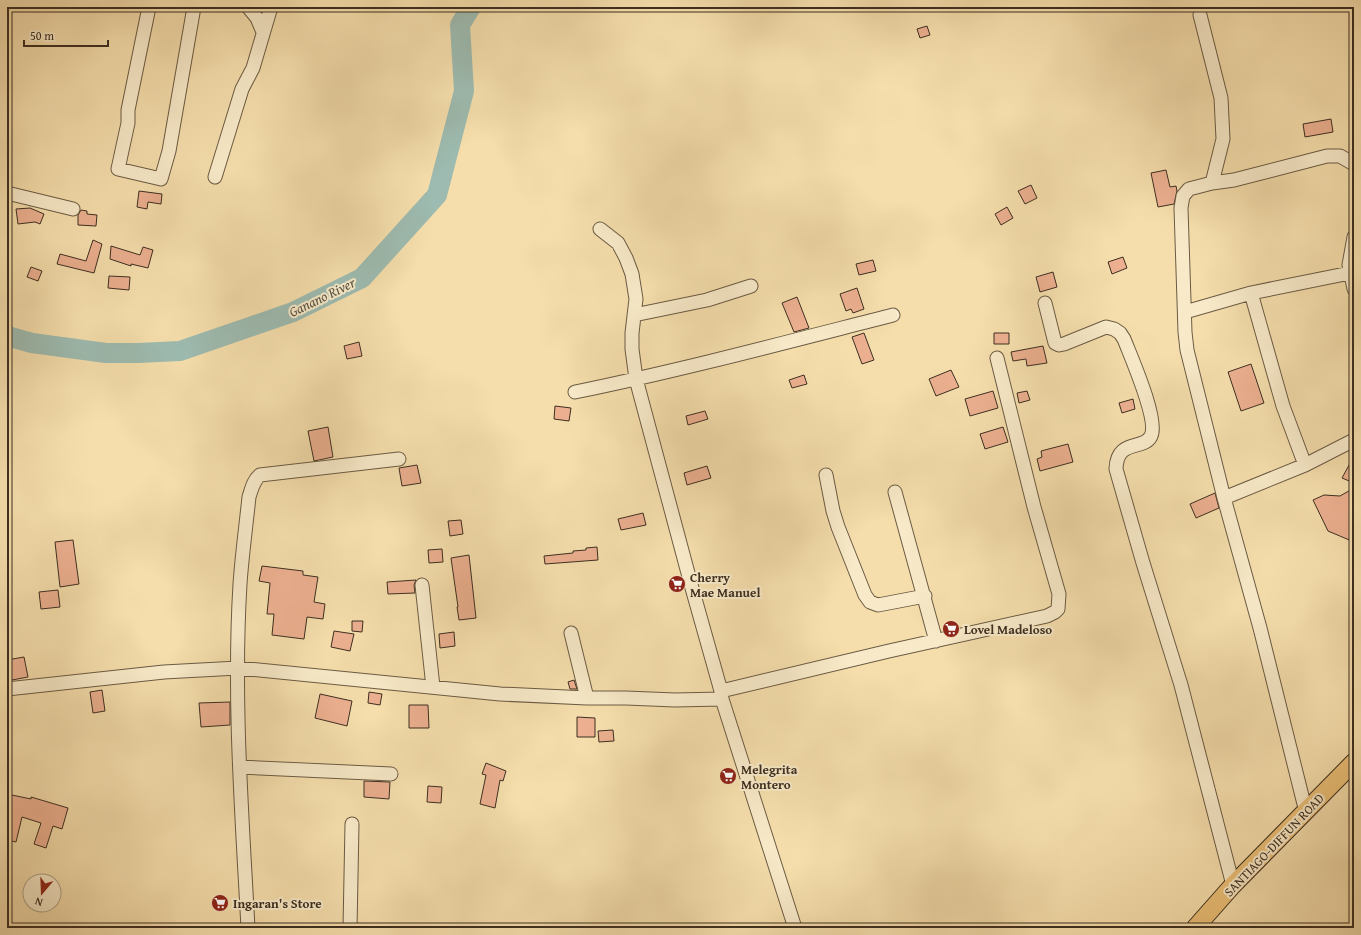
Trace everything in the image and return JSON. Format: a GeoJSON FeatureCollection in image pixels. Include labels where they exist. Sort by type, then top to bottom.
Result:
{"type":"FeatureCollection","features":[{"type":"Feature","properties":{"kind":"main road","name":"SANTIAGO-DIFFUN ROAD"},"geometry":{"type":"LineString","coordinates":[[1195,928],[1233,885],[1354,762]]}},
{"type":"Feature","properties":{"kind":"street"},"geometry":{"type":"LineString","coordinates":[[149,7],[128,110],[128,123],[118,168],[161,179],[169,151],[194,7]]}},
{"type":"Feature","properties":{"kind":"street"},"geometry":{"type":"LineString","coordinates":[[248,7],[257,18],[263,32]]}},
{"type":"Feature","properties":{"kind":"street"},"geometry":{"type":"LineString","coordinates":[[215,177],[242,90],[253,68],[271,7]]}},
{"type":"Feature","properties":{"kind":"street"},"geometry":{"type":"LineString","coordinates":[[1200,15],[1221,98],[1223,139],[1212,183]]}},
{"type":"Feature","properties":{"kind":"street"},"geometry":{"type":"LineString","coordinates":[[1306,812],[1260,628],[1224,498],[1187,350],[1180,215],[1182,201],[1189,189],[1212,183],[1234,180],[1327,156],[1340,156],[1354,164]]}},
{"type":"Feature","properties":{"kind":"street"},"geometry":{"type":"LineString","coordinates":[[7,193],[73,209]]}},
{"type":"Feature","properties":{"kind":"street"},"geometry":{"type":"LineString","coordinates":[[600,229],[618,243],[632,274],[636,299],[632,333],[632,349],[636,379],[722,695],[795,928]]}},
{"type":"Feature","properties":{"kind":"street"},"geometry":{"type":"LineString","coordinates":[[1354,237],[1349,265],[1354,289]]}},
{"type":"Feature","properties":{"kind":"street"},"geometry":{"type":"LineString","coordinates":[[1185,312],[1251,293],[1350,273]]}},
{"type":"Feature","properties":{"kind":"street"},"geometry":{"type":"LineString","coordinates":[[634,315],[707,300],[751,286]]}},
{"type":"Feature","properties":{"kind":"street"},"geometry":{"type":"LineString","coordinates":[[1251,293],[1283,406],[1305,465]]}},
{"type":"Feature","properties":{"kind":"street"},"geometry":{"type":"LineString","coordinates":[[1045,303],[1056,343],[1059,345],[1106,327],[1114,329],[1120,333],[1124,339],[1146,394],[1153,426],[1152,436],[1149,440],[1124,450],[1119,454],[1116,468],[1181,685],[1233,885]]}},
{"type":"Feature","properties":{"kind":"street"},"geometry":{"type":"LineString","coordinates":[[574,392],[724,359],[893,315]]}},
{"type":"Feature","properties":{"kind":"street"},"geometry":{"type":"LineString","coordinates":[[7,689],[164,672],[238,668],[500,694],[675,700],[722,695],[936,641],[1047,616],[1058,609],[1059,594],[1034,507],[997,358]]}},
{"type":"Feature","properties":{"kind":"street"},"geometry":{"type":"LineString","coordinates":[[1224,498],[1305,465],[1354,440]]}},
{"type":"Feature","properties":{"kind":"street"},"geometry":{"type":"LineString","coordinates":[[248,928],[240,767],[238,668],[240,584],[249,497],[255,479],[260,475],[398,459]]}},
{"type":"Feature","properties":{"kind":"street"},"geometry":{"type":"LineString","coordinates":[[826,475],[833,511],[838,527],[865,595],[870,602],[878,605],[925,596]]}},
{"type":"Feature","properties":{"kind":"street"},"geometry":{"type":"LineString","coordinates":[[895,492],[925,596],[936,641]]}},
{"type":"Feature","properties":{"kind":"street"},"geometry":{"type":"LineString","coordinates":[[422,585],[433,687]]}},
{"type":"Feature","properties":{"kind":"street"},"geometry":{"type":"LineString","coordinates":[[571,633],[587,698]]}},
{"type":"Feature","properties":{"kind":"street"},"geometry":{"type":"LineString","coordinates":[[240,767],[391,774]]}},
{"type":"Feature","properties":{"kind":"street"},"geometry":{"type":"LineString","coordinates":[[350,928],[352,824]]}},
{"type":"Feature","properties":{"kind":"building"},"geometry":{"type":"Polygon","coordinates":[[[927,26],[930,35],[920,38],[917,29],[927,26]]]}},
{"type":"Feature","properties":{"kind":"building"},"geometry":{"type":"Polygon","coordinates":[[[1331,119],[1333,132],[1305,137],[1303,124],[1331,119]]]}},
{"type":"Feature","properties":{"kind":"building"},"geometry":{"type":"Polygon","coordinates":[[[1166,170],[1170,187],[1176,186],[1177,191],[1174,204],[1158,207],[1151,173],[1166,170]]]}},
{"type":"Feature","properties":{"kind":"building"},"geometry":{"type":"Polygon","coordinates":[[[1031,185],[1037,198],[1025,204],[1018,191],[1031,185]]]}},
{"type":"Feature","properties":{"kind":"building"},"geometry":{"type":"Polygon","coordinates":[[[139,191],[162,194],[161,204],[148,202],[147,209],[137,207],[139,191]]]}},
{"type":"Feature","properties":{"kind":"building"},"geometry":{"type":"Polygon","coordinates":[[[1007,207],[1013,218],[1001,225],[995,214],[1007,207]]]}},
{"type":"Feature","properties":{"kind":"building"},"geometry":{"type":"Polygon","coordinates":[[[30,208],[44,214],[40,224],[35,222],[18,224],[16,209],[30,208]]]}},
{"type":"Feature","properties":{"kind":"building"},"geometry":{"type":"Polygon","coordinates":[[[81,210],[87,211],[87,214],[97,215],[96,226],[78,225],[78,215],[81,210]]]}},
{"type":"Feature","properties":{"kind":"building"},"geometry":{"type":"Polygon","coordinates":[[[93,240],[102,244],[94,273],[57,264],[60,254],[86,261],[93,240]]]}},
{"type":"Feature","properties":{"kind":"building"},"geometry":{"type":"Polygon","coordinates":[[[111,246],[140,255],[143,247],[153,250],[148,268],[131,264],[131,266],[110,259],[111,246]]]}},
{"type":"Feature","properties":{"kind":"building"},"geometry":{"type":"Polygon","coordinates":[[[1123,257],[1127,268],[1112,274],[1108,262],[1123,257]]]}},
{"type":"Feature","properties":{"kind":"building"},"geometry":{"type":"Polygon","coordinates":[[[873,260],[876,271],[859,275],[856,264],[873,260]]]}},
{"type":"Feature","properties":{"kind":"building"},"geometry":{"type":"Polygon","coordinates":[[[31,267],[42,271],[38,281],[27,277],[31,267]]]}},
{"type":"Feature","properties":{"kind":"building"},"geometry":{"type":"Polygon","coordinates":[[[1053,272],[1057,287],[1040,292],[1036,277],[1053,272]]]}},
{"type":"Feature","properties":{"kind":"building"},"geometry":{"type":"Polygon","coordinates":[[[109,276],[130,277],[129,290],[108,288],[109,276]]]}},
{"type":"Feature","properties":{"kind":"building"},"geometry":{"type":"Polygon","coordinates":[[[857,288],[864,309],[853,313],[851,309],[846,311],[840,294],[857,288]]]}},
{"type":"Feature","properties":{"kind":"building"},"geometry":{"type":"Polygon","coordinates":[[[797,297],[809,328],[794,332],[782,303],[797,297]]]}},
{"type":"Feature","properties":{"kind":"building"},"geometry":{"type":"Polygon","coordinates":[[[864,333],[874,360],[862,364],[852,337],[864,333]]]}},
{"type":"Feature","properties":{"kind":"building"},"geometry":{"type":"Polygon","coordinates":[[[994,333],[1009,333],[1009,344],[994,344],[994,333]]]}},
{"type":"Feature","properties":{"kind":"building"},"geometry":{"type":"Polygon","coordinates":[[[359,342],[362,356],[347,359],[344,346],[359,342]]]}},
{"type":"Feature","properties":{"kind":"building"},"geometry":{"type":"Polygon","coordinates":[[[1043,346],[1047,363],[1027,366],[1026,359],[1013,361],[1011,352],[1043,346]]]}},
{"type":"Feature","properties":{"kind":"building"},"geometry":{"type":"Polygon","coordinates":[[[1251,364],[1264,403],[1241,411],[1228,372],[1251,364]]]}},
{"type":"Feature","properties":{"kind":"building"},"geometry":{"type":"Polygon","coordinates":[[[951,370],[959,387],[936,396],[929,379],[951,370]]]}},
{"type":"Feature","properties":{"kind":"building"},"geometry":{"type":"Polygon","coordinates":[[[804,375],[807,384],[792,388],[789,380],[804,375]]]}},
{"type":"Feature","properties":{"kind":"building"},"geometry":{"type":"Polygon","coordinates":[[[993,391],[998,408],[970,416],[965,399],[993,391]]]}},
{"type":"Feature","properties":{"kind":"building"},"geometry":{"type":"Polygon","coordinates":[[[1027,391],[1030,400],[1019,403],[1017,393],[1027,391]]]}},
{"type":"Feature","properties":{"kind":"building"},"geometry":{"type":"Polygon","coordinates":[[[1133,399],[1135,409],[1122,413],[1119,403],[1133,399]]]}},
{"type":"Feature","properties":{"kind":"building"},"geometry":{"type":"Polygon","coordinates":[[[555,406],[571,408],[569,421],[554,419],[555,406]]]}},
{"type":"Feature","properties":{"kind":"building"},"geometry":{"type":"Polygon","coordinates":[[[705,411],[708,419],[688,425],[686,416],[705,411]]]}},
{"type":"Feature","properties":{"kind":"building"},"geometry":{"type":"Polygon","coordinates":[[[328,427],[333,457],[314,461],[308,431],[328,427]]]}},
{"type":"Feature","properties":{"kind":"building"},"geometry":{"type":"Polygon","coordinates":[[[1003,427],[1008,442],[985,449],[980,434],[1003,427]]]}},
{"type":"Feature","properties":{"kind":"building"},"geometry":{"type":"Polygon","coordinates":[[[1068,444],[1073,462],[1040,471],[1037,459],[1042,457],[1041,451],[1068,444]]]}},
{"type":"Feature","properties":{"kind":"building"},"geometry":{"type":"Polygon","coordinates":[[[1354,456],[1354,483],[1342,478],[1354,456]]]}},
{"type":"Feature","properties":{"kind":"building"},"geometry":{"type":"Polygon","coordinates":[[[417,465],[421,483],[402,486],[399,468],[417,465]]]}},
{"type":"Feature","properties":{"kind":"building"},"geometry":{"type":"Polygon","coordinates":[[[707,466],[711,478],[687,485],[684,473],[707,466]]]}},
{"type":"Feature","properties":{"kind":"building"},"geometry":{"type":"Polygon","coordinates":[[[1354,488],[1354,542],[1328,531],[1313,500],[1324,495],[1340,496],[1354,488]]]}},
{"type":"Feature","properties":{"kind":"building"},"geometry":{"type":"Polygon","coordinates":[[[1215,493],[1219,508],[1196,518],[1190,504],[1215,493]]]}},
{"type":"Feature","properties":{"kind":"building"},"geometry":{"type":"Polygon","coordinates":[[[643,513],[646,525],[621,530],[618,519],[643,513]]]}},
{"type":"Feature","properties":{"kind":"building"},"geometry":{"type":"Polygon","coordinates":[[[461,520],[463,534],[450,536],[448,521],[461,520]]]}},
{"type":"Feature","properties":{"kind":"building"},"geometry":{"type":"Polygon","coordinates":[[[73,540],[79,584],[60,587],[55,542],[73,540]]]}},
{"type":"Feature","properties":{"kind":"building"},"geometry":{"type":"Polygon","coordinates":[[[597,547],[598,560],[545,564],[544,556],[573,553],[573,551],[597,547]]]}},
{"type":"Feature","properties":{"kind":"building"},"geometry":{"type":"Polygon","coordinates":[[[442,549],[443,562],[429,563],[428,550],[442,549]]]}},
{"type":"Feature","properties":{"kind":"building"},"geometry":{"type":"Polygon","coordinates":[[[469,555],[476,618],[459,620],[451,558],[469,555]]]}},
{"type":"Feature","properties":{"kind":"building"},"geometry":{"type":"Polygon","coordinates":[[[262,566],[303,571],[303,575],[318,577],[314,602],[325,604],[323,619],[307,617],[304,639],[272,635],[274,614],[267,614],[270,583],[259,581],[262,566]]]}},
{"type":"Feature","properties":{"kind":"building"},"geometry":{"type":"Polygon","coordinates":[[[416,580],[414,585],[415,593],[388,594],[387,582],[416,580]]]}},
{"type":"Feature","properties":{"kind":"building"},"geometry":{"type":"Polygon","coordinates":[[[58,590],[60,607],[41,609],[39,592],[58,590]]]}},
{"type":"Feature","properties":{"kind":"building"},"geometry":{"type":"Polygon","coordinates":[[[352,621],[363,621],[362,632],[352,631],[352,621]]]}},
{"type":"Feature","properties":{"kind":"building"},"geometry":{"type":"Polygon","coordinates":[[[334,631],[354,634],[350,651],[331,647],[334,631]]]}},
{"type":"Feature","properties":{"kind":"building"},"geometry":{"type":"Polygon","coordinates":[[[454,632],[455,646],[440,648],[439,634],[454,632]]]}},
{"type":"Feature","properties":{"kind":"building"},"geometry":{"type":"Polygon","coordinates":[[[24,657],[28,677],[7,681],[7,660],[24,657]]]}},
{"type":"Feature","properties":{"kind":"building"},"geometry":{"type":"Polygon","coordinates":[[[574,680],[577,689],[570,689],[568,682],[574,680]]]}},
{"type":"Feature","properties":{"kind":"building"},"geometry":{"type":"Polygon","coordinates":[[[102,690],[105,711],[93,713],[90,692],[102,690]]]}},
{"type":"Feature","properties":{"kind":"building"},"geometry":{"type":"Polygon","coordinates":[[[369,692],[382,694],[380,705],[368,703],[369,692]]]}},
{"type":"Feature","properties":{"kind":"building"},"geometry":{"type":"Polygon","coordinates":[[[320,694],[352,701],[347,726],[315,718],[320,694]]]}},
{"type":"Feature","properties":{"kind":"building"},"geometry":{"type":"Polygon","coordinates":[[[230,702],[230,725],[201,727],[199,703],[230,702]]]}},
{"type":"Feature","properties":{"kind":"building"},"geometry":{"type":"Polygon","coordinates":[[[409,705],[428,705],[429,728],[409,728],[409,705]]]}},
{"type":"Feature","properties":{"kind":"building"},"geometry":{"type":"Polygon","coordinates":[[[577,717],[595,718],[595,737],[577,737],[577,717]]]}},
{"type":"Feature","properties":{"kind":"building"},"geometry":{"type":"Polygon","coordinates":[[[613,730],[614,741],[599,742],[598,731],[613,730]]]}},
{"type":"Feature","properties":{"kind":"building"},"geometry":{"type":"Polygon","coordinates":[[[486,763],[506,771],[503,781],[500,780],[495,808],[480,804],[486,775],[482,774],[486,763]]]}},
{"type":"Feature","properties":{"kind":"building"},"geometry":{"type":"Polygon","coordinates":[[[364,781],[390,782],[389,799],[364,797],[364,781]]]}},
{"type":"Feature","properties":{"kind":"building"},"geometry":{"type":"Polygon","coordinates":[[[428,786],[442,787],[441,803],[427,802],[428,786]]]}},
{"type":"Feature","properties":{"kind":"building"},"geometry":{"type":"Polygon","coordinates":[[[7,794],[31,799],[31,797],[68,808],[62,829],[53,826],[46,848],[34,844],[41,823],[22,817],[16,842],[7,840],[7,794]]]}},
{"type":"Feature","properties":{"kind":"waterway","name":"Ganano River"},"geometry":{"type":"LineString","coordinates":[[7,336],[32,343],[106,353],[180,351],[293,312],[362,278],[437,195],[464,91],[460,25],[471,7]]}},
{"type":"Feature","properties":{"kind":"place","name":"Cherry Mae Manuel"},"geometry":{"type":"Point","coordinates":[677,584]}},
{"type":"Feature","properties":{"kind":"place","name":"Lovel Madeloso"},"geometry":{"type":"Point","coordinates":[951,629]}},
{"type":"Feature","properties":{"kind":"place","name":"Melegrita Montero"},"geometry":{"type":"Point","coordinates":[728,776]}},
{"type":"Feature","properties":{"kind":"place","name":"Ingaran's Store"},"geometry":{"type":"Point","coordinates":[220,903]}}]}
